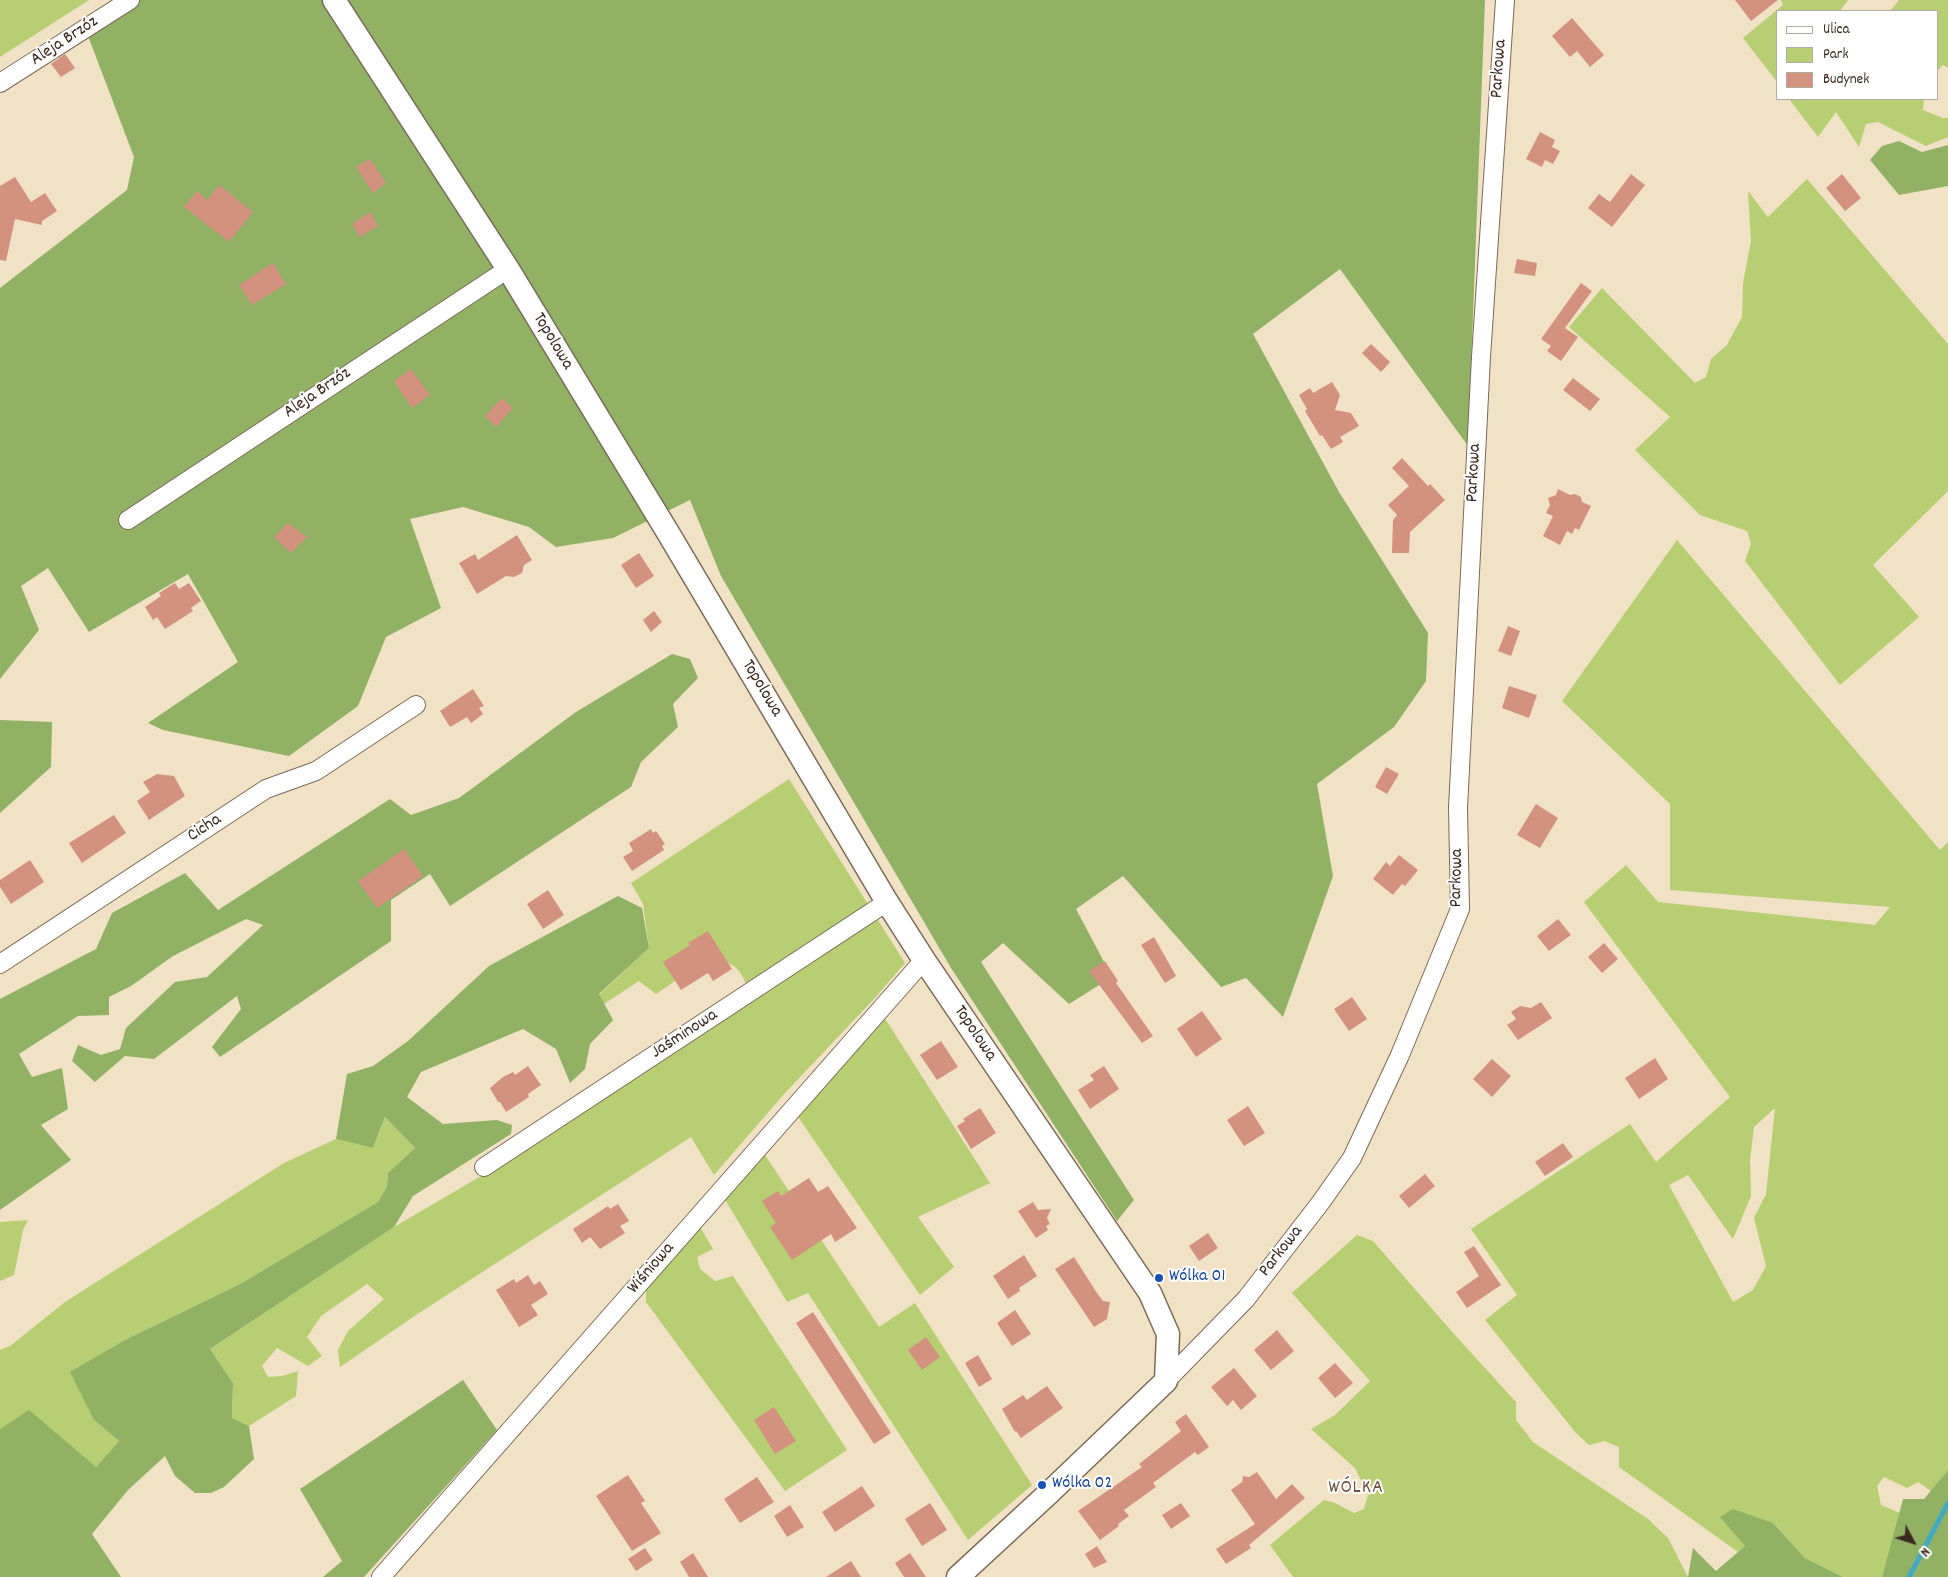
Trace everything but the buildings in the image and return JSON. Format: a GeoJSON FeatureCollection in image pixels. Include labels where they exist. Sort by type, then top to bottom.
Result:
{"type":"FeatureCollection","features":[{"type":"Feature","properties":{"kind":"street","name":"Aleja Brzóz"},"geometry":{"type":"LineString","coordinates":[[0,83],[130,0]]}},
{"type":"Feature","properties":{"kind":"street","name":"Topolowa"},"geometry":{"type":"LineString","coordinates":[[334,0],[508,268],[670,536],[887,902],[924,960],[1150,1293],[1168,1334],[1166,1381]]}},
{"type":"Feature","properties":{"kind":"street","name":"Parkowa"},"geometry":{"type":"LineString","coordinates":[[958,1577],[1166,1381],[1246,1299],[1321,1202],[1352,1158],[1400,1055],[1460,909],[1458,808],[1481,357],[1505,0]]}},
{"type":"Feature","properties":{"kind":"street","name":"Aleja Brzóz"},"geometry":{"type":"LineString","coordinates":[[128,520],[508,268]]}},
{"type":"Feature","properties":{"kind":"street","name":"Cicha"},"geometry":{"type":"LineString","coordinates":[[0,964],[266,789],[316,771],[416,705]]}},
{"type":"Feature","properties":{"kind":"street","name":"Jaśminowa"},"geometry":{"type":"LineString","coordinates":[[484,1167],[887,902]]}},
{"type":"Feature","properties":{"kind":"street","name":"Wiśniowa"},"geometry":{"type":"LineString","coordinates":[[381,1577],[924,960]]}},
{"type":"Feature","properties":{"kind":"green space"},"geometry":{"type":"Polygon","coordinates":[[[0,0],[89,0],[0,57],[0,0]]]}},
{"type":"Feature","properties":{"kind":"green space"},"geometry":{"type":"Polygon","coordinates":[[[125,0],[1485,0],[1468,446],[1340,269],[1253,334],[1339,492],[1428,633],[1426,681],[1394,727],[1317,784],[1333,876],[1283,1017],[1246,978],[1221,987],[1123,876],[1076,909],[1112,977],[1069,1004],[1003,943],[981,962],[1134,1200],[1117,1221],[951,968],[721,576],[690,500],[613,538],[556,547],[529,527],[463,507],[410,519],[441,608],[386,637],[358,706],[289,756],[163,730],[148,723],[238,662],[188,574],[89,632],[48,568],[21,586],[39,630],[0,679],[0,288],[127,190],[134,157],[85,28],[125,0]]]}},
{"type":"Feature","properties":{"kind":"green space"},"geometry":{"type":"Polygon","coordinates":[[[1781,0],[1848,0],[1841,10],[1777,10],[1783,5],[1781,0]]]}},
{"type":"Feature","properties":{"kind":"green space"},"geometry":{"type":"Polygon","coordinates":[[[1899,0],[1948,0],[1948,68],[1943,65],[1938,70],[1938,10],[1891,10],[1899,0]]]}},
{"type":"Feature","properties":{"kind":"green space"},"geometry":{"type":"Polygon","coordinates":[[[1776,11],[1776,81],[1743,38],[1776,11]]]}},
{"type":"Feature","properties":{"kind":"green space"},"geometry":{"type":"Polygon","coordinates":[[[1790,100],[1924,100],[1923,110],[1943,118],[1948,118],[1948,137],[1926,146],[1878,122],[1866,124],[1859,147],[1836,112],[1818,137],[1790,100]]]}},
{"type":"Feature","properties":{"kind":"green space"},"geometry":{"type":"Polygon","coordinates":[[[1899,141],[1922,152],[1948,145],[1948,186],[1899,195],[1870,160],[1882,146],[1899,141]]]}},
{"type":"Feature","properties":{"kind":"green space"},"geometry":{"type":"Polygon","coordinates":[[[1807,179],[1948,344],[1948,491],[1873,565],[1919,617],[1840,685],[1745,561],[1751,544],[1747,531],[1700,515],[1635,450],[1670,417],[1569,327],[1602,288],[1695,383],[1706,377],[1711,359],[1727,345],[1742,317],[1743,283],[1751,241],[1748,191],[1768,217],[1807,179]]]}},
{"type":"Feature","properties":{"kind":"green space"},"geometry":{"type":"Polygon","coordinates":[[[1677,540],[1940,850],[1948,842],[1948,1470],[1931,1491],[1918,1482],[1907,1488],[1884,1477],[1877,1486],[1881,1505],[1900,1513],[1882,1577],[1843,1577],[1805,1558],[1773,1523],[1738,1552],[1619,1467],[1619,1447],[1604,1441],[1589,1445],[1576,1433],[1485,1320],[1517,1295],[1471,1229],[1630,1124],[1656,1162],[1730,1097],[1584,902],[1626,865],[1658,902],[1875,925],[1890,907],[1670,890],[1670,804],[1562,701],[1677,540]],[[1775,1108],[1754,1127],[1750,1160],[1751,1196],[1733,1239],[1688,1175],[1669,1185],[1733,1302],[1753,1290],[1766,1266],[1754,1218],[1766,1194],[1775,1108]]]}},
{"type":"Feature","properties":{"kind":"green space"},"geometry":{"type":"Polygon","coordinates":[[[672,654],[690,659],[698,678],[673,704],[678,727],[641,762],[631,787],[450,906],[430,874],[391,900],[391,941],[220,1057],[212,1047],[241,1009],[237,996],[154,1059],[125,1056],[95,1082],[72,1061],[78,1045],[101,1055],[120,1049],[126,1028],[175,982],[207,977],[263,925],[246,919],[173,956],[131,986],[109,997],[109,1015],[78,1016],[19,1054],[32,1077],[62,1068],[68,1109],[41,1125],[71,1160],[0,1210],[0,999],[96,949],[112,913],[185,873],[218,910],[390,799],[411,815],[459,798],[576,712],[672,654]]]}},
{"type":"Feature","properties":{"kind":"green space"},"geometry":{"type":"Polygon","coordinates":[[[0,720],[52,722],[51,767],[0,813],[0,720]]]}},
{"type":"Feature","properties":{"kind":"green space"},"geometry":{"type":"Polygon","coordinates":[[[789,779],[905,963],[873,1000],[785,1093],[714,1175],[691,1137],[419,1313],[340,1367],[338,1350],[348,1331],[384,1299],[367,1284],[321,1316],[307,1337],[322,1356],[308,1366],[277,1348],[262,1366],[268,1377],[282,1376],[298,1371],[296,1396],[249,1426],[232,1418],[233,1383],[210,1349],[394,1227],[546,1138],[751,997],[742,975],[734,966],[710,957],[656,994],[639,981],[604,1004],[599,995],[649,948],[643,904],[631,883],[789,779]]]}},
{"type":"Feature","properties":{"kind":"green space"},"geometry":{"type":"Polygon","coordinates":[[[618,896],[642,908],[649,948],[599,994],[613,1020],[590,1044],[585,1069],[570,1083],[556,1049],[523,1029],[421,1072],[407,1097],[443,1124],[497,1120],[512,1125],[511,1134],[413,1196],[394,1227],[210,1349],[233,1383],[232,1418],[249,1426],[254,1459],[224,1487],[211,1493],[195,1493],[175,1476],[165,1456],[128,1490],[92,1534],[121,1577],[0,1577],[0,1429],[29,1410],[96,1467],[119,1441],[94,1420],[70,1372],[125,1340],[240,1284],[378,1202],[387,1186],[388,1173],[415,1148],[385,1117],[373,1148],[336,1139],[347,1074],[373,1066],[408,1041],[489,966],[618,896]]]}},
{"type":"Feature","properties":{"kind":"green space"},"geometry":{"type":"Polygon","coordinates":[[[884,1017],[990,1183],[918,1217],[954,1267],[920,1295],[796,1114],[884,1017]]]}},
{"type":"Feature","properties":{"kind":"green space"},"geometry":{"type":"Polygon","coordinates":[[[385,1117],[415,1148],[388,1173],[387,1186],[378,1202],[240,1284],[125,1340],[94,1420],[119,1441],[95,1468],[29,1411],[0,1429],[0,1350],[10,1346],[65,1302],[284,1163],[336,1139],[373,1148],[385,1117]]]}},
{"type":"Feature","properties":{"kind":"green space"},"geometry":{"type":"Polygon","coordinates":[[[763,1152],[879,1327],[915,1303],[1032,1485],[968,1540],[808,1293],[787,1302],[724,1198],[763,1152]]]}},
{"type":"Feature","properties":{"kind":"green space"},"geometry":{"type":"Polygon","coordinates":[[[28,1220],[23,1230],[14,1275],[0,1281],[0,1222],[28,1220]]]}},
{"type":"Feature","properties":{"kind":"green space"},"geometry":{"type":"Polygon","coordinates":[[[699,1225],[713,1249],[697,1257],[700,1269],[715,1281],[733,1276],[847,1450],[785,1491],[646,1302],[646,1285],[699,1225]]]}},
{"type":"Feature","properties":{"kind":"green space"},"geometry":{"type":"Polygon","coordinates":[[[1357,1235],[1373,1241],[1516,1402],[1516,1420],[1533,1442],[1648,1519],[1668,1538],[1688,1577],[1293,1577],[1270,1545],[1324,1500],[1335,1503],[1354,1513],[1364,1509],[1368,1495],[1355,1468],[1311,1429],[1335,1415],[1370,1381],[1292,1293],[1357,1235]]]}},
{"type":"Feature","properties":{"kind":"green space"},"geometry":{"type":"Polygon","coordinates":[[[463,1380],[497,1430],[364,1577],[323,1577],[342,1561],[300,1489],[463,1380]]]}},
{"type":"Feature","properties":{"kind":"green space"},"geometry":{"type":"Polygon","coordinates":[[[1948,1470],[1948,1577],[1882,1577],[1903,1499],[1924,1499],[1948,1470]]]}},
{"type":"Feature","properties":{"kind":"green space"},"geometry":{"type":"Polygon","coordinates":[[[1733,1509],[1773,1523],[1805,1558],[1843,1577],[1688,1577],[1693,1548],[1716,1571],[1745,1546],[1720,1517],[1733,1509]]]}},
{"type":"Feature","properties":{"kind":"waterway"},"geometry":{"type":"LineString","coordinates":[[1909,1577],[1948,1503]]}},
{"type":"Feature","properties":{"kind":"place","name":"Wólka 01"},"geometry":{"type":"Point","coordinates":[1159,1278]}},
{"type":"Feature","properties":{"kind":"place","name":"Wólka 02"},"geometry":{"type":"Point","coordinates":[1042,1485]}},
{"type":"Feature","properties":{"kind":"district","name":"WÓLKA"},"geometry":{"type":"Point","coordinates":[1356,1489]}}]}
